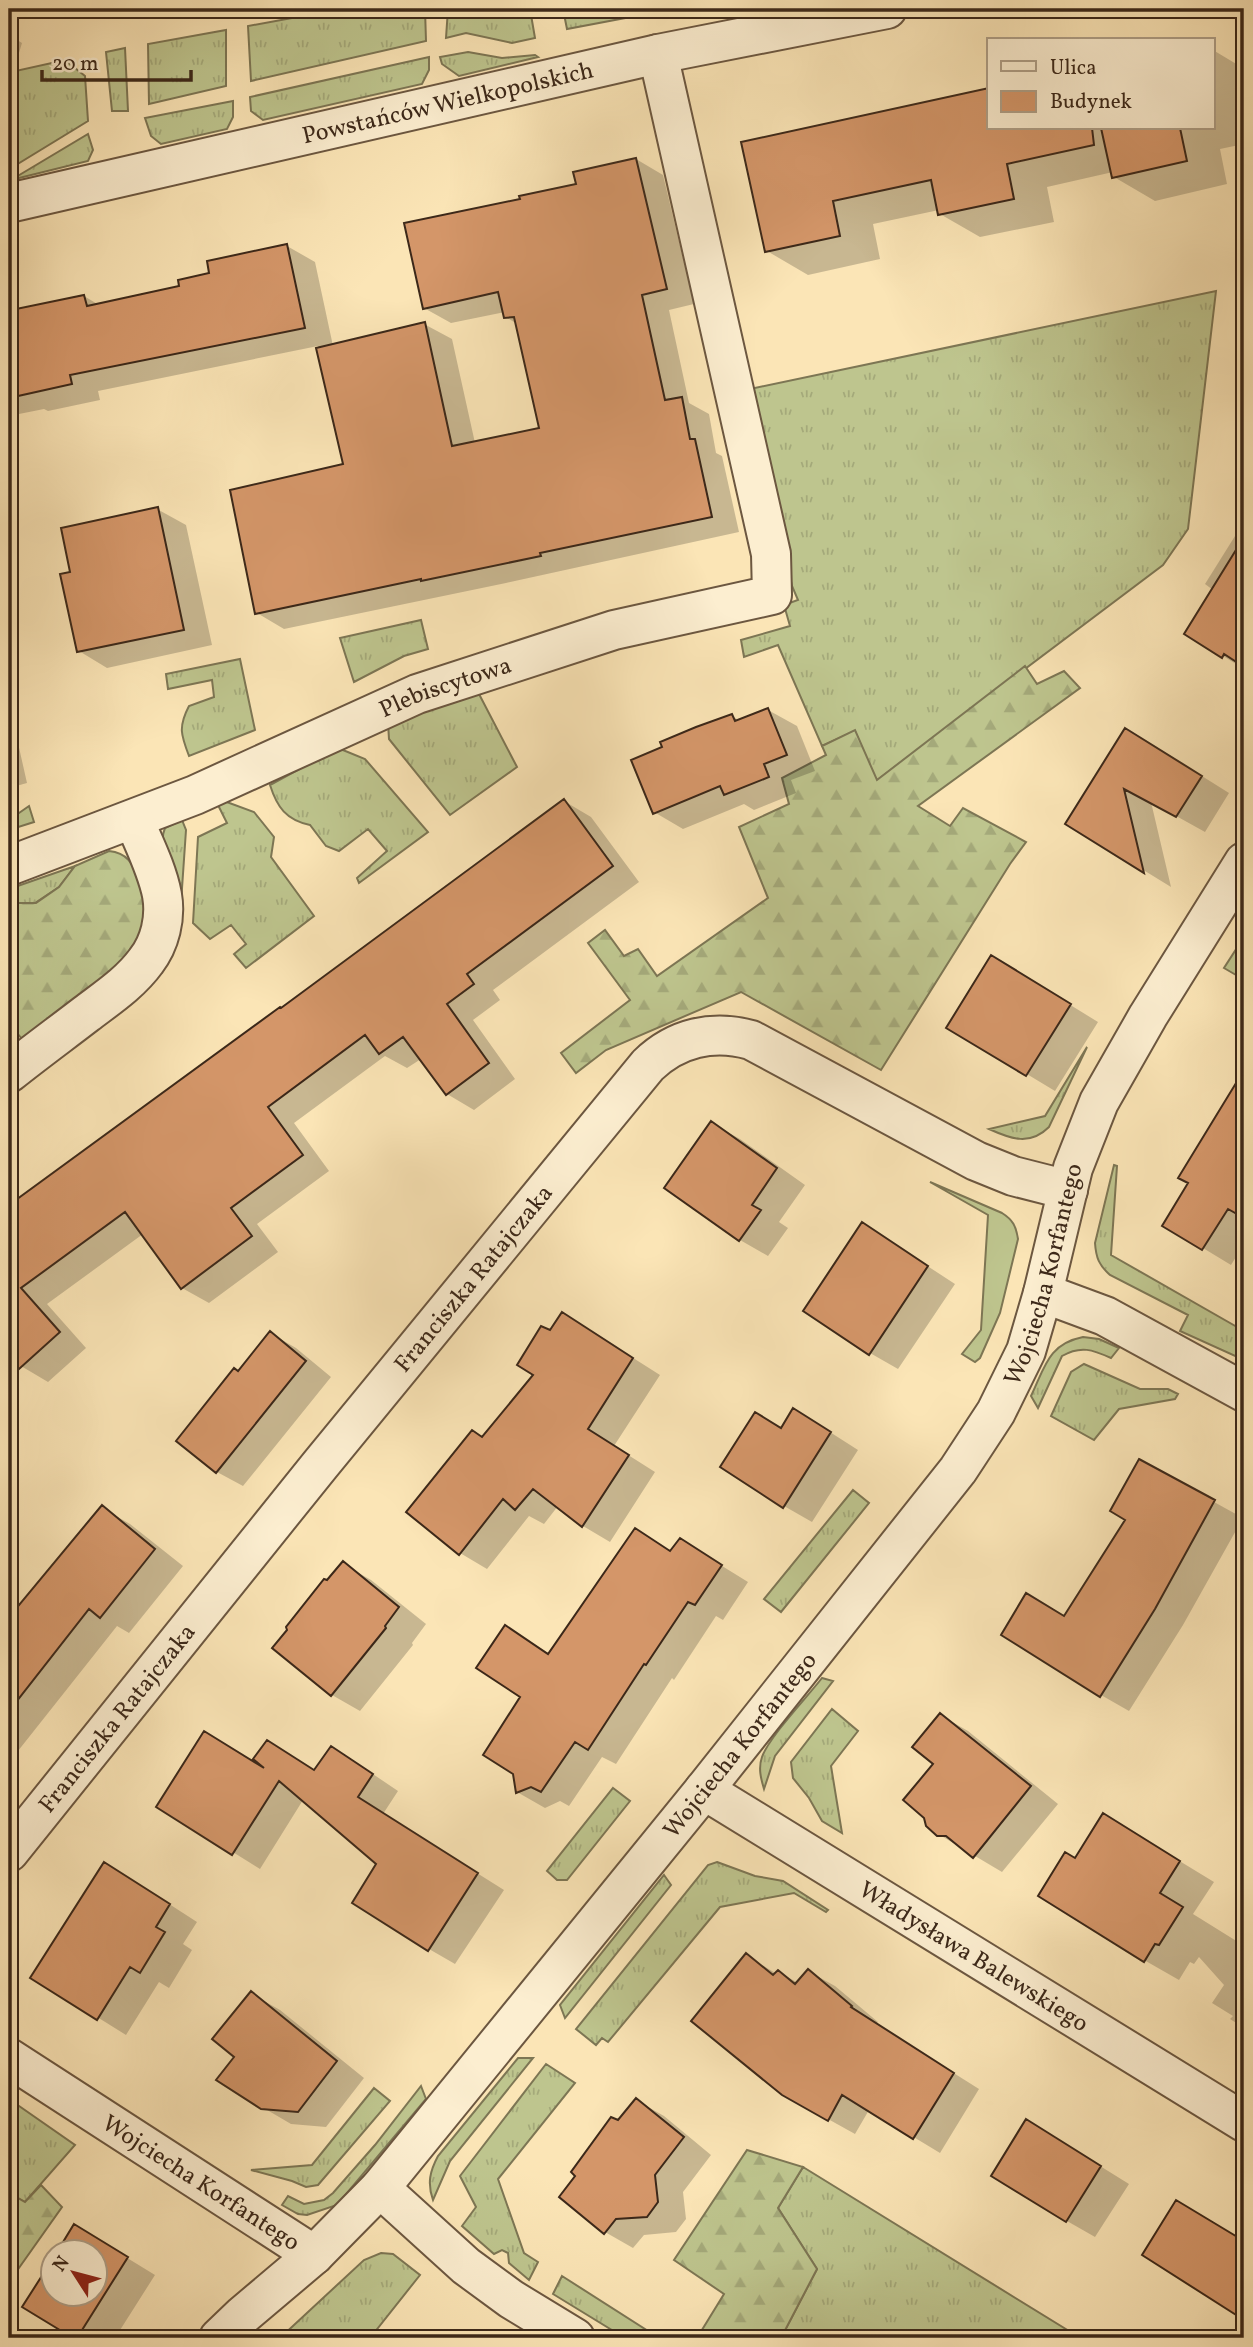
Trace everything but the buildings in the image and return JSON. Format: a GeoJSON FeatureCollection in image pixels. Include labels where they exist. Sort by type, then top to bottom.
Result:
{"type":"FeatureCollection","features":[{"type":"Feature","properties":{"kind":"street","name":"Powstańców Wielkopolskich"},"geometry":{"type":"LineString","coordinates":[[9,203],[659,54],[887,9]]}},
{"type":"Feature","properties":{"kind":"street","name":"Plebiscytowa"},"geometry":{"type":"LineString","coordinates":[[9,866],[195,795],[417,694],[614,630],[772,595],[771,554],[659,54]]}},
{"type":"Feature","properties":{"kind":"street"},"geometry":{"type":"LineString","coordinates":[[9,1073],[121,988],[147,961],[154,948],[160,934],[162,895],[134,820]]}},
{"type":"Feature","properties":{"kind":"street","name":"Wojciecha Korfantego"},"geometry":{"type":"LineString","coordinates":[[9,2058],[314,2255],[380,2188],[704,1790],[958,1470],[1010,1388],[1026,1350],[1043,1293],[1073,1168],[1099,1102],[1148,1016],[1244,862]]}},
{"type":"Feature","properties":{"kind":"street","name":"Franciszka Ratajczaka"},"geometry":{"type":"LineString","coordinates":[[9,1852],[639,1076],[658,1056],[670,1048],[693,1038],[717,1035],[751,1040],[976,1161],[1013,1176],[1068,1190]]}},
{"type":"Feature","properties":{"kind":"street"},"geometry":{"type":"LineString","coordinates":[[1043,1293],[1105,1316],[1244,1392]]}},
{"type":"Feature","properties":{"kind":"street","name":"Władysława Balewskiego"},"geometry":{"type":"LineString","coordinates":[[704,1790],[1244,2122]]}},
{"type":"Feature","properties":{"kind":"street"},"geometry":{"type":"LineString","coordinates":[[380,2188],[466,2266],[511,2299],[575,2338]]}},
{"type":"Feature","properties":{"kind":"street"},"geometry":{"type":"LineString","coordinates":[[219,2338],[314,2255]]}},
{"type":"Feature","properties":{"kind":"green space"},"geometry":{"type":"Polygon","coordinates":[[[341,9],[425,9],[426,41],[251,81],[248,26],[341,9]]]}},
{"type":"Feature","properties":{"kind":"green space"},"geometry":{"type":"Polygon","coordinates":[[[448,9],[530,9],[535,38],[512,43],[466,33],[446,38],[448,9]]]}},
{"type":"Feature","properties":{"kind":"green space"},"geometry":{"type":"Polygon","coordinates":[[[563,9],[673,9],[567,29],[563,9]]]}},
{"type":"Feature","properties":{"kind":"green space"},"geometry":{"type":"Polygon","coordinates":[[[226,30],[226,86],[149,104],[148,44],[226,30]]]}},
{"type":"Feature","properties":{"kind":"green space"},"geometry":{"type":"Polygon","coordinates":[[[125,48],[128,111],[112,111],[106,52],[125,48]]]}},
{"type":"Feature","properties":{"kind":"green space"},"geometry":{"type":"Polygon","coordinates":[[[468,52],[502,58],[538,57],[459,76],[442,64],[440,57],[468,52]]]}},
{"type":"Feature","properties":{"kind":"green space"},"geometry":{"type":"Polygon","coordinates":[[[429,57],[429,70],[422,84],[263,120],[251,111],[250,97],[429,57]]]}},
{"type":"Feature","properties":{"kind":"green space"},"geometry":{"type":"Polygon","coordinates":[[[65,60],[85,76],[88,121],[16,165],[9,164],[11,72],[65,60]]]}},
{"type":"Feature","properties":{"kind":"green space"},"geometry":{"type":"Polygon","coordinates":[[[233,101],[233,117],[227,129],[161,144],[151,136],[145,118],[233,101]]]}},
{"type":"Feature","properties":{"kind":"green space"},"geometry":{"type":"Polygon","coordinates":[[[88,134],[93,150],[88,161],[11,180],[88,134]]]}},
{"type":"Feature","properties":{"kind":"green space"},"geometry":{"type":"Polygon","coordinates":[[[1216,291],[1188,529],[1163,565],[876,781],[855,731],[822,746],[778,645],[744,657],[741,640],[790,626],[784,605],[798,600],[792,586],[750,389],[1216,291]]]}},
{"type":"Feature","properties":{"kind":"green space"},"geometry":{"type":"Polygon","coordinates":[[[421,620],[428,649],[404,656],[354,682],[340,638],[421,620]]]}},
{"type":"Feature","properties":{"kind":"green space"},"geometry":{"type":"Polygon","coordinates":[[[240,659],[255,730],[189,756],[183,736],[183,720],[189,706],[214,697],[212,680],[168,689],[166,674],[240,659]]]}},
{"type":"Feature","properties":{"kind":"green space"},"geometry":{"type":"Polygon","coordinates":[[[1025,666],[1037,684],[1064,671],[1080,688],[918,806],[950,826],[963,808],[1026,842],[881,1070],[741,992],[606,1050],[576,1073],[561,1053],[630,1000],[588,943],[605,930],[624,956],[638,949],[657,976],[768,898],[739,827],[789,804],[782,778],[826,755],[822,746],[855,730],[877,780],[1025,666]]]}},
{"type":"Feature","properties":{"kind":"green space"},"geometry":{"type":"Polygon","coordinates":[[[479,694],[517,767],[450,815],[389,739],[388,723],[479,694]]]}},
{"type":"Feature","properties":{"kind":"green space"},"geometry":{"type":"Polygon","coordinates":[[[338,748],[365,759],[428,832],[359,883],[357,878],[387,851],[368,829],[339,851],[326,846],[310,825],[295,820],[284,811],[270,785],[338,748]]]}},
{"type":"Feature","properties":{"kind":"green space"},"geometry":{"type":"Polygon","coordinates":[[[224,801],[254,812],[274,837],[271,857],[314,916],[246,968],[234,954],[246,944],[231,925],[210,939],[193,923],[198,837],[227,823],[218,805],[224,801]]]}},
{"type":"Feature","properties":{"kind":"green space"},"geometry":{"type":"Polygon","coordinates":[[[29,806],[34,822],[9,830],[9,820],[29,806]]]}},
{"type":"Feature","properties":{"kind":"green space"},"geometry":{"type":"Polygon","coordinates":[[[182,820],[186,830],[181,903],[179,884],[166,855],[163,835],[165,828],[182,820]]]}},
{"type":"Feature","properties":{"kind":"green space"},"geometry":{"type":"Polygon","coordinates":[[[109,851],[125,857],[136,873],[147,906],[142,932],[130,950],[95,984],[22,1039],[9,1024],[9,905],[36,903],[59,887],[75,866],[109,851]]]}},
{"type":"Feature","properties":{"kind":"green space"},"geometry":{"type":"Polygon","coordinates":[[[75,866],[59,887],[35,903],[9,905],[9,889],[75,866]]]}},
{"type":"Feature","properties":{"kind":"green space"},"geometry":{"type":"Polygon","coordinates":[[[1244,937],[1244,961],[1236,975],[1224,968],[1244,937]]]}},
{"type":"Feature","properties":{"kind":"green space"},"geometry":{"type":"Polygon","coordinates":[[[1087,1047],[1049,1127],[1042,1133],[1020,1139],[989,1129],[1045,1116],[1087,1047]]]}},
{"type":"Feature","properties":{"kind":"green space"},"geometry":{"type":"Polygon","coordinates":[[[1114,1165],[1117,1166],[1111,1255],[1244,1331],[1244,1360],[1180,1331],[1188,1315],[1110,1275],[1101,1264],[1095,1243],[1114,1165]]]}},
{"type":"Feature","properties":{"kind":"green space"},"geometry":{"type":"Polygon","coordinates":[[[930,1182],[1002,1213],[1016,1230],[1018,1239],[1000,1313],[980,1358],[975,1362],[962,1354],[981,1330],[988,1215],[930,1182]]]}},
{"type":"Feature","properties":{"kind":"green space"},"geometry":{"type":"Polygon","coordinates":[[[1083,1337],[1099,1339],[1119,1348],[1111,1358],[1087,1350],[1062,1356],[1038,1408],[1031,1396],[1049,1358],[1062,1345],[1083,1337]]]}},
{"type":"Feature","properties":{"kind":"green space"},"geometry":{"type":"Polygon","coordinates":[[[1084,1364],[1140,1389],[1168,1389],[1178,1394],[1175,1399],[1119,1409],[1094,1440],[1051,1416],[1071,1372],[1084,1364]]]}},
{"type":"Feature","properties":{"kind":"green space"},"geometry":{"type":"Polygon","coordinates":[[[853,1490],[869,1503],[781,1612],[764,1599],[853,1490]]]}},
{"type":"Feature","properties":{"kind":"green space"},"geometry":{"type":"Polygon","coordinates":[[[822,1678],[833,1681],[775,1756],[764,1789],[760,1765],[766,1749],[822,1678]]]}},
{"type":"Feature","properties":{"kind":"green space"},"geometry":{"type":"Polygon","coordinates":[[[832,1709],[858,1731],[831,1766],[842,1833],[822,1821],[793,1778],[791,1762],[832,1709]]]}},
{"type":"Feature","properties":{"kind":"green space"},"geometry":{"type":"Polygon","coordinates":[[[613,1788],[630,1801],[567,1880],[557,1880],[547,1871],[613,1788]]]}},
{"type":"Feature","properties":{"kind":"green space"},"geometry":{"type":"Polygon","coordinates":[[[717,1862],[755,1876],[783,1881],[828,1910],[826,1912],[794,1893],[720,1907],[608,2042],[602,2038],[596,2045],[576,2029],[708,1865],[717,1862]]]}},
{"type":"Feature","properties":{"kind":"green space"},"geometry":{"type":"Polygon","coordinates":[[[664,1875],[671,1885],[565,2018],[560,2005],[664,1875]]]}},
{"type":"Feature","properties":{"kind":"green space"},"geometry":{"type":"Polygon","coordinates":[[[518,2058],[533,2058],[450,2161],[433,2200],[430,2177],[438,2156],[518,2058]]]}},
{"type":"Feature","properties":{"kind":"green space"},"geometry":{"type":"Polygon","coordinates":[[[546,2064],[575,2083],[498,2179],[524,2253],[538,2262],[529,2280],[509,2263],[508,2253],[502,2250],[494,2254],[462,2226],[476,2207],[460,2176],[546,2064]]]}},
{"type":"Feature","properties":{"kind":"green space"},"geometry":{"type":"Polygon","coordinates":[[[421,2086],[426,2099],[337,2205],[307,2215],[298,2214],[282,2205],[288,2196],[304,2204],[324,2200],[333,2193],[421,2086]]]}},
{"type":"Feature","properties":{"kind":"green space"},"geometry":{"type":"Polygon","coordinates":[[[374,2088],[390,2101],[318,2185],[306,2187],[251,2170],[312,2165],[374,2088]]]}},
{"type":"Feature","properties":{"kind":"green space"},"geometry":{"type":"Polygon","coordinates":[[[9,2099],[75,2145],[25,2202],[9,2193],[9,2099]]]}},
{"type":"Feature","properties":{"kind":"green space"},"geometry":{"type":"Polygon","coordinates":[[[747,2150],[803,2167],[778,2208],[817,2269],[781,2338],[697,2338],[724,2294],[674,2260],[747,2150]]]}},
{"type":"Feature","properties":{"kind":"green space"},"geometry":{"type":"Polygon","coordinates":[[[803,2167],[1069,2331],[1064,2338],[781,2338],[817,2269],[778,2208],[803,2167]]]}},
{"type":"Feature","properties":{"kind":"green space"},"geometry":{"type":"Polygon","coordinates":[[[41,2185],[62,2207],[14,2275],[9,2272],[9,2193],[25,2202],[41,2185]]]}},
{"type":"Feature","properties":{"kind":"green space"},"geometry":{"type":"Polygon","coordinates":[[[381,2253],[393,2254],[420,2275],[370,2338],[280,2338],[364,2260],[381,2253]]]}},
{"type":"Feature","properties":{"kind":"green space"},"geometry":{"type":"Polygon","coordinates":[[[562,2276],[659,2338],[625,2338],[553,2294],[562,2276]]]}}]}
